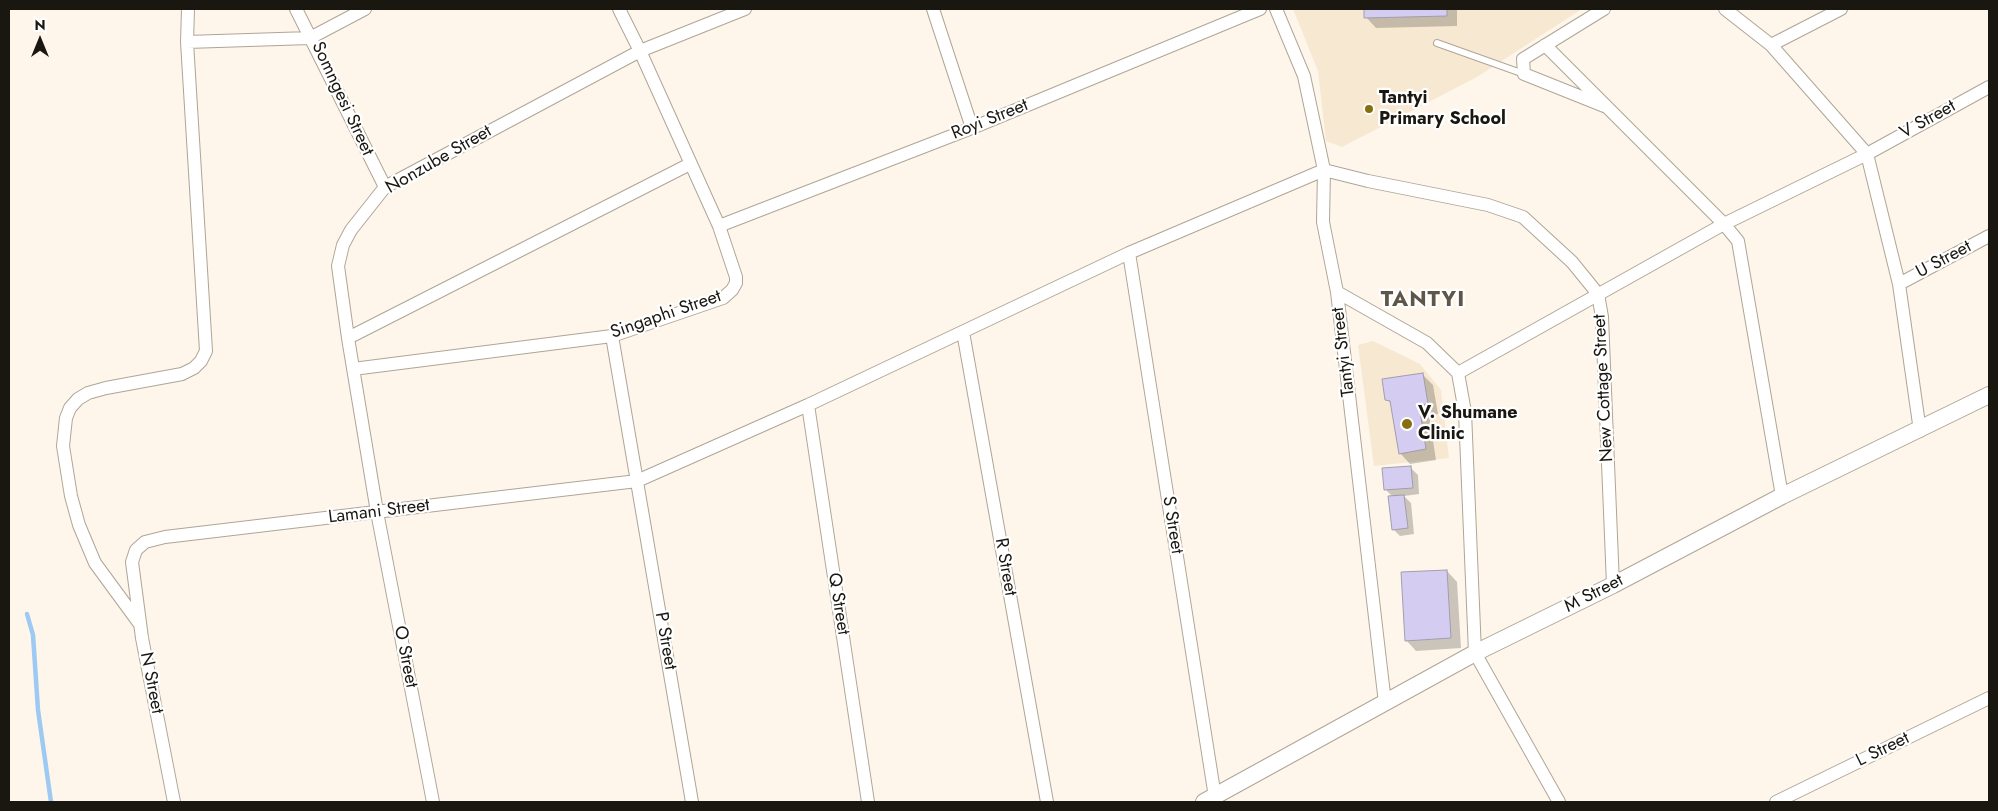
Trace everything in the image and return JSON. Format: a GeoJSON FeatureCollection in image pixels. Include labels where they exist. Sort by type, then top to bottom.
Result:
{"type":"FeatureCollection","features":[{"type":"Feature","properties":{"kind":"street"},"geometry":{"type":"LineString","coordinates":[[141,625],[95,563],[79,525],[63,446],[66,418],[70,408],[78,399],[88,393],[106,388],[182,374],[194,368],[202,361],[206,351],[187,42],[188,9]]}},
{"type":"Feature","properties":{"kind":"street"},"geometry":{"type":"LineString","coordinates":[[187,42],[310,38],[296,9]]}},
{"type":"Feature","properties":{"kind":"street","name":"Somngesi Street"},"geometry":{"type":"LineString","coordinates":[[365,9],[310,38],[385,187]]}},
{"type":"Feature","properties":{"kind":"street","name":"Singaphi Street"},"geometry":{"type":"LineString","coordinates":[[353,369],[612,336],[723,298],[732,290],[736,283],[736,277],[719,226],[619,9]]}},
{"type":"Feature","properties":{"kind":"street","name":"Nonzube Street"},"geometry":{"type":"LineString","coordinates":[[378,512],[353,369],[338,266],[351,230],[385,187],[640,51],[745,9]]}},
{"type":"Feature","properties":{"kind":"street"},"geometry":{"type":"LineString","coordinates":[[933,9],[972,128]]}},
{"type":"Feature","properties":{"kind":"street","name":"Royi Street"},"geometry":{"type":"LineString","coordinates":[[719,226],[972,128],[1260,9]]}},
{"type":"Feature","properties":{"kind":"street","name":"Tantyi Street"},"geometry":{"type":"LineString","coordinates":[[1276,9],[1304,76],[1324,170],[1324,222],[1336,292],[1385,703]]}},
{"type":"Feature","properties":{"kind":"street"},"geometry":{"type":"LineString","coordinates":[[1604,9],[1523,59],[1524,74],[1608,108]]}},
{"type":"Feature","properties":{"kind":"street"},"geometry":{"type":"LineString","coordinates":[[1725,9],[1771,45],[1867,154],[1899,284],[1920,431]]}},
{"type":"Feature","properties":{"kind":"street"},"geometry":{"type":"LineString","coordinates":[[1771,45],[1840,9]]}},
{"type":"Feature","properties":{"kind":"street"},"geometry":{"type":"LineString","coordinates":[[1545,45],[1724,224],[1738,241],[1782,496]]}},
{"type":"Feature","properties":{"kind":"street","name":"V Street"},"geometry":{"type":"LineString","coordinates":[[1458,373],[1724,224],[1867,154],[1989,87]]}},
{"type":"Feature","properties":{"kind":"street"},"geometry":{"type":"LineString","coordinates":[[348,338],[690,164]]}},
{"type":"Feature","properties":{"kind":"street","name":"Lamani Street"},"geometry":{"type":"LineString","coordinates":[[132,562],[136,550],[145,542],[165,537],[638,481],[808,405],[1129,253],[1324,170]]}},
{"type":"Feature","properties":{"kind":"street","name":"New Cottage Street"},"geometry":{"type":"LineString","coordinates":[[1324,170],[1368,182],[1488,205],[1523,217],[1572,262],[1598,294],[1602,316],[1613,585]]}},
{"type":"Feature","properties":{"kind":"street","name":"U Street"},"geometry":{"type":"LineString","coordinates":[[1899,284],[1989,236]]}},
{"type":"Feature","properties":{"kind":"street","name":"S Street"},"geometry":{"type":"LineString","coordinates":[[1129,253],[1210,799]]}},
{"type":"Feature","properties":{"kind":"street"},"geometry":{"type":"LineString","coordinates":[[1336,292],[1427,343],[1458,373],[1465,412],[1475,653],[1559,802]]}},
{"type":"Feature","properties":{"kind":"street","name":"R Street"},"geometry":{"type":"LineString","coordinates":[[963,332],[1047,802]]}},
{"type":"Feature","properties":{"kind":"street","name":"P Street"},"geometry":{"type":"LineString","coordinates":[[612,336],[692,802]]}},
{"type":"Feature","properties":{"kind":"street","name":"M Street"},"geometry":{"type":"LineString","coordinates":[[1210,799],[1475,653],[1613,585],[1782,496],[1920,431],[1989,395]]}},
{"type":"Feature","properties":{"kind":"street","name":"Q Street"},"geometry":{"type":"LineString","coordinates":[[808,405],[868,802]]}},
{"type":"Feature","properties":{"kind":"street","name":"O Street"},"geometry":{"type":"LineString","coordinates":[[378,512],[433,802]]}},
{"type":"Feature","properties":{"kind":"street","name":"N Street"},"geometry":{"type":"LineString","coordinates":[[132,562],[141,625],[174,802]]}},
{"type":"Feature","properties":{"kind":"street","name":"L Street"},"geometry":{"type":"LineString","coordinates":[[1776,802],[1989,698]]}},
{"type":"Feature","properties":{"kind":"lane"},"geometry":{"type":"LineString","coordinates":[[1437,43],[1524,74]]}},
{"type":"Feature","properties":{"kind":"shaded area","name":"Tantyi Primary School"},"geometry":{"type":"Polygon","coordinates":[[[1293,9],[1582,9],[1477,77],[1342,147],[1326,141],[1318,71],[1293,9]]]}},
{"type":"Feature","properties":{"kind":"shaded area","name":"V. Shumane Clinic"},"geometry":{"type":"Polygon","coordinates":[[[1373,341],[1420,364],[1441,390],[1449,458],[1374,466],[1358,345],[1373,341]]]}},
{"type":"Feature","properties":{"kind":"building"},"geometry":{"type":"Polygon","coordinates":[[[1364,9],[1447,9],[1447,16],[1364,18],[1364,9]]]}},
{"type":"Feature","properties":{"kind":"building"},"geometry":{"type":"Polygon","coordinates":[[[1423,373],[1428,404],[1419,405],[1426,449],[1399,454],[1390,401],[1385,400],[1382,379],[1423,373]]]}},
{"type":"Feature","properties":{"kind":"building"},"geometry":{"type":"Polygon","coordinates":[[[1411,466],[1413,488],[1384,490],[1382,468],[1411,466]]]}},
{"type":"Feature","properties":{"kind":"building"},"geometry":{"type":"Polygon","coordinates":[[[1404,495],[1408,528],[1392,530],[1388,496],[1404,495]]]}},
{"type":"Feature","properties":{"kind":"building"},"geometry":{"type":"Polygon","coordinates":[[[1447,570],[1451,638],[1405,641],[1401,572],[1447,570]]]}},
{"type":"Feature","properties":{"kind":"waterway"},"geometry":{"type":"LineString","coordinates":[[27,614],[33,635],[38,710],[51,802]]}},
{"type":"Feature","properties":{"kind":"place","name":"Tantyi Primary School"},"geometry":{"type":"Point","coordinates":[1369,109]}},
{"type":"Feature","properties":{"kind":"place","name":"V. Shumane Clinic"},"geometry":{"type":"Point","coordinates":[1407,424]}},
{"type":"Feature","properties":{"kind":"district","name":"TANTYI"},"geometry":{"type":"Point","coordinates":[1423,301]}}]}
